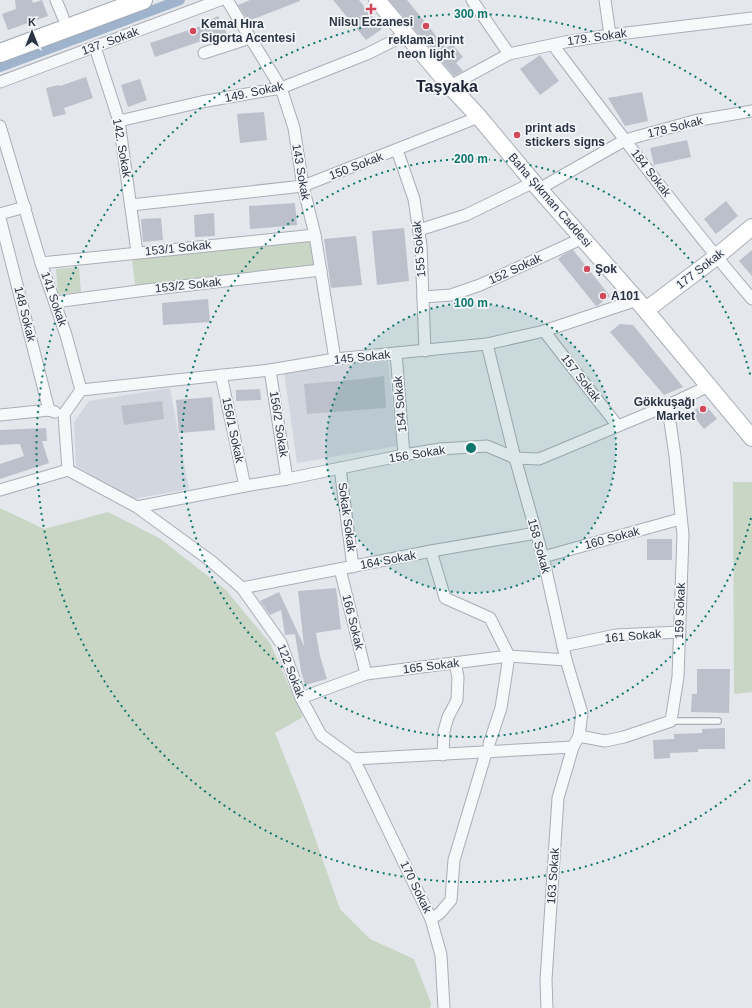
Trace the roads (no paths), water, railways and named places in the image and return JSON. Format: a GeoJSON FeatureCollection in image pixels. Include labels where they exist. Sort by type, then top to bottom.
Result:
{"type":"FeatureCollection","features":[{"type":"Feature","properties":{"kind":"main road"},"geometry":{"type":"LineString","coordinates":[[0,40],[109,0]]}},
{"type":"Feature","properties":{"kind":"main road"},"geometry":{"type":"LineString","coordinates":[[0,53],[143,0]]}},
{"type":"Feature","properties":{"kind":"main road","name":"Baha Şıkman Caddesi"},"geometry":{"type":"LineString","coordinates":[[377,0],[450,86],[479,117],[642,305],[752,438]]}},
{"type":"Feature","properties":{"kind":"main road","name":"177 Sokak"},"geometry":{"type":"LineString","coordinates":[[642,305],[716,257],[752,227]]}},
{"type":"Feature","properties":{"kind":"street"},"geometry":{"type":"LineString","coordinates":[[56,0],[63,17]]}},
{"type":"Feature","properties":{"kind":"street","name":"137. Sokak"},"geometry":{"type":"LineString","coordinates":[[0,82],[220,0]]}},
{"type":"Feature","properties":{"kind":"street","name":"143 Sokak"},"geometry":{"type":"LineString","coordinates":[[226,0],[281,88],[294,128],[303,186],[315,235],[335,359]]}},
{"type":"Feature","properties":{"kind":"street"},"geometry":{"type":"LineString","coordinates":[[472,0],[509,54]]}},
{"type":"Feature","properties":{"kind":"street"},"geometry":{"type":"LineString","coordinates":[[605,0],[610,35]]}},
{"type":"Feature","properties":{"kind":"street","name":"179. Sokak"},"geometry":{"type":"LineString","coordinates":[[450,86],[509,54],[610,35],[752,18]]}},
{"type":"Feature","properties":{"kind":"street","name":"149. Sokak"},"geometry":{"type":"LineString","coordinates":[[119,121],[201,102],[281,88],[367,54],[406,35]]}},
{"type":"Feature","properties":{"kind":"street"},"geometry":{"type":"LineString","coordinates":[[204,53],[250,38]]}},
{"type":"Feature","properties":{"kind":"street","name":"184 Sokak"},"geometry":{"type":"LineString","coordinates":[[553,45],[716,257],[752,299]]}},
{"type":"Feature","properties":{"kind":"street","name":"142. Sokak"},"geometry":{"type":"LineString","coordinates":[[95,47],[119,121],[137,252]]}},
{"type":"Feature","properties":{"kind":"street","name":"178 Sokak"},"geometry":{"type":"LineString","coordinates":[[419,230],[466,215],[537,185],[625,140],[694,121],[752,111]]}},
{"type":"Feature","properties":{"kind":"street","name":"150 Sokak"},"geometry":{"type":"LineString","coordinates":[[131,205],[303,186],[479,117]]}},
{"type":"Feature","properties":{"kind":"street","name":"141 Sokak"},"geometry":{"type":"LineString","coordinates":[[0,126],[81,390]]}},
{"type":"Feature","properties":{"kind":"street","name":"155 Sokak"},"geometry":{"type":"LineString","coordinates":[[397,150],[414,199],[419,230],[421,246],[425,351]]}},
{"type":"Feature","properties":{"kind":"street"},"geometry":{"type":"LineString","coordinates":[[0,214],[25,207]]}},
{"type":"Feature","properties":{"kind":"street","name":"148 Sokak"},"geometry":{"type":"LineString","coordinates":[[0,218],[49,410]]}},
{"type":"Feature","properties":{"kind":"street","name":"153/1 Sokak"},"geometry":{"type":"LineString","coordinates":[[41,263],[315,235]]}},
{"type":"Feature","properties":{"kind":"street","name":"152 Sokak"},"geometry":{"type":"LineString","coordinates":[[423,298],[451,295],[480,285],[583,238]]}},
{"type":"Feature","properties":{"kind":"street","name":"153/2 Sokak"},"geometry":{"type":"LineString","coordinates":[[55,302],[152,289],[321,270]]}},
{"type":"Feature","properties":{"kind":"street","name":"145 Sokak"},"geometry":{"type":"LineString","coordinates":[[81,390],[270,370],[335,359],[487,344],[544,331],[642,305]]}},
{"type":"Feature","properties":{"kind":"street","name":"157 Sokak"},"geometry":{"type":"LineString","coordinates":[[544,331],[617,425]]}},
{"type":"Feature","properties":{"kind":"street","name":"158 Sokak"},"geometry":{"type":"LineString","coordinates":[[487,344],[515,458],[543,557],[566,660],[582,713],[579,736],[573,747]]}},
{"type":"Feature","properties":{"kind":"street","name":"154 Sokak"},"geometry":{"type":"LineString","coordinates":[[396,353],[404,455]]}},
{"type":"Feature","properties":{"kind":"street","name":"156/2 Sokak"},"geometry":{"type":"LineString","coordinates":[[270,370],[287,479]]}},
{"type":"Feature","properties":{"kind":"street","name":"156/1 Sokak"},"geometry":{"type":"LineString","coordinates":[[221,375],[245,486]]}},
{"type":"Feature","properties":{"kind":"street","name":"156 Sokak"},"geometry":{"type":"LineString","coordinates":[[137,507],[440,449],[487,446],[515,458],[539,459],[617,425],[666,406],[709,386]]}},
{"type":"Feature","properties":{"kind":"street"},"geometry":{"type":"LineString","coordinates":[[0,490],[68,470],[64,414],[81,390]]}},
{"type":"Feature","properties":{"kind":"street","name":"159 Sokak"},"geometry":{"type":"LineString","coordinates":[[666,406],[675,456],[680,519],[683,535],[678,677],[671,721]]}},
{"type":"Feature","properties":{"kind":"street"},"geometry":{"type":"LineString","coordinates":[[0,415],[49,410],[64,414]]}},
{"type":"Feature","properties":{"kind":"street","name":"Sokak Sokak"},"geometry":{"type":"LineString","coordinates":[[340,468],[354,567]]}},
{"type":"Feature","properties":{"kind":"street","name":"122 Sokak"},"geometry":{"type":"LineString","coordinates":[[68,470],[137,507],[211,561],[242,588],[281,643],[301,698],[320,735],[354,759]]}},
{"type":"Feature","properties":{"kind":"street","name":"160 Sokak"},"geometry":{"type":"LineString","coordinates":[[543,557],[680,519]]}},
{"type":"Feature","properties":{"kind":"street","name":"164 Sokak"},"geometry":{"type":"LineString","coordinates":[[242,588],[431,551],[536,533]]}},
{"type":"Feature","properties":{"kind":"street"},"geometry":{"type":"LineString","coordinates":[[431,551],[445,598],[490,618],[509,656]]}},
{"type":"Feature","properties":{"kind":"street","name":"166 Sokak"},"geometry":{"type":"LineString","coordinates":[[340,569],[366,674]]}},
{"type":"Feature","properties":{"kind":"street","name":"161 Sokak"},"geometry":{"type":"LineString","coordinates":[[563,646],[616,635],[680,632]]}},
{"type":"Feature","properties":{"kind":"street","name":"165 Sokak"},"geometry":{"type":"LineString","coordinates":[[301,698],[366,674],[509,656],[566,660]]}},
{"type":"Feature","properties":{"kind":"street","name":"170 Sokak"},"geometry":{"type":"LineString","coordinates":[[354,759],[431,919],[440,913],[450,900],[454,860],[501,708],[509,656]]}},
{"type":"Feature","properties":{"kind":"street"},"geometry":{"type":"LineString","coordinates":[[443,755],[444,731],[448,717],[457,700],[458,677],[455,663]]}},
{"type":"Feature","properties":{"kind":"street"},"geometry":{"type":"LineString","coordinates":[[579,736],[605,741],[624,737],[671,721]]}},
{"type":"Feature","properties":{"kind":"street"},"geometry":{"type":"LineString","coordinates":[[354,759],[443,755],[488,748],[573,747]]}},
{"type":"Feature","properties":{"kind":"street","name":"163 Sokak"},"geometry":{"type":"LineString","coordinates":[[547,1008],[546,980],[558,798],[573,747]]}},
{"type":"Feature","properties":{"kind":"street"},"geometry":{"type":"LineString","coordinates":[[431,919],[441,955],[444,1008]]}},
{"type":"Feature","properties":{"kind":"lane"},"geometry":{"type":"LineString","coordinates":[[671,721],[718,721]]}},
{"type":"Feature","properties":{"kind":"waterway"},"geometry":{"type":"LineString","coordinates":[[0,67],[180,0]]}},
{"type":"Feature","properties":{"kind":"place","name":"Nilsu Eczanesi"},"geometry":{"type":"Point","coordinates":[371,9]}},
{"type":"Feature","properties":{"kind":"place","name":"reklama print neon light"},"geometry":{"type":"Point","coordinates":[426,26]}},
{"type":"Feature","properties":{"kind":"place","name":"Kemal Hıra Sigorta Acentesi"},"geometry":{"type":"Point","coordinates":[193,31]}},
{"type":"Feature","properties":{"kind":"place","name":"print ads stickers signs"},"geometry":{"type":"Point","coordinates":[517,135]}},
{"type":"Feature","properties":{"kind":"place","name":"Şok"},"geometry":{"type":"Point","coordinates":[587,269]}},
{"type":"Feature","properties":{"kind":"place","name":"A101"},"geometry":{"type":"Point","coordinates":[603,296]}},
{"type":"Feature","properties":{"kind":"place","name":"Gökkuşağı Market"},"geometry":{"type":"Point","coordinates":[703,409]}},
{"type":"Feature","properties":{"kind":"district","name":"Taşyaka"},"geometry":{"type":"Point","coordinates":[447,86]}}]}
